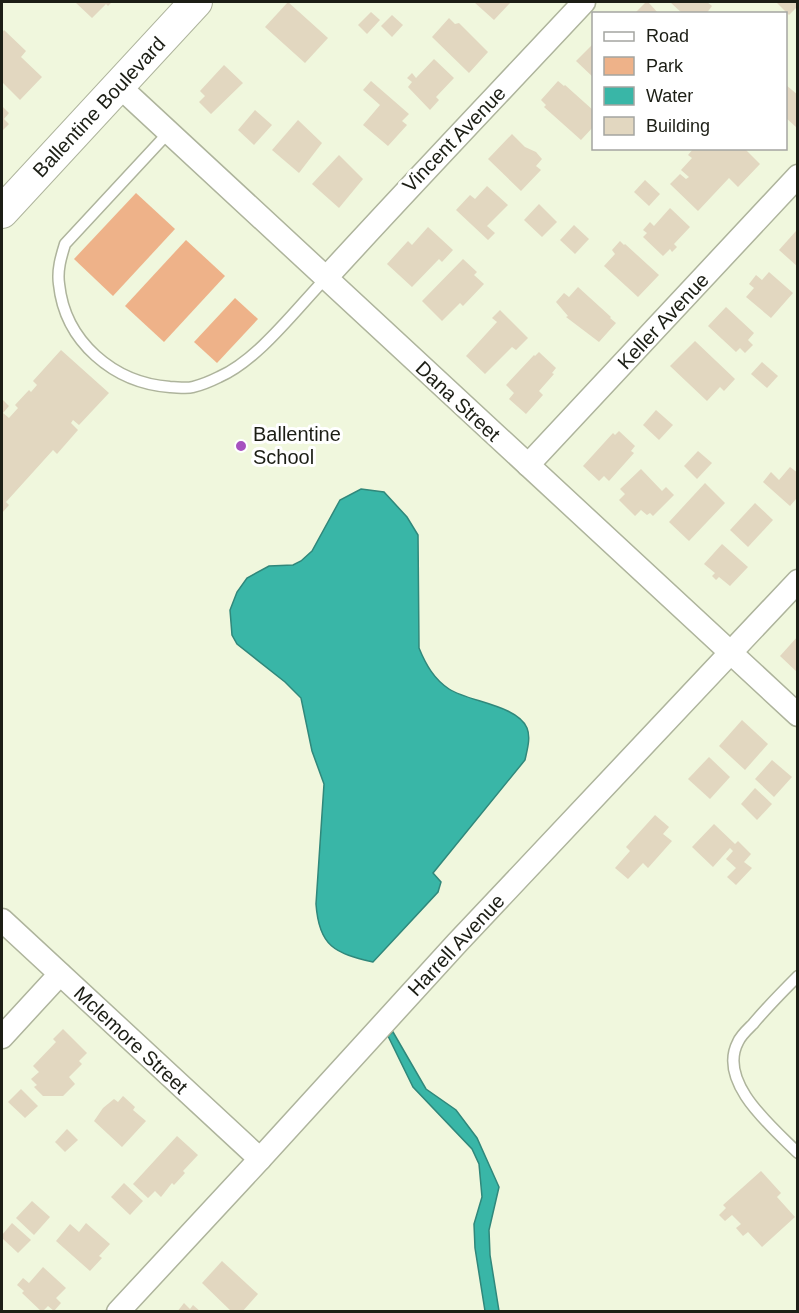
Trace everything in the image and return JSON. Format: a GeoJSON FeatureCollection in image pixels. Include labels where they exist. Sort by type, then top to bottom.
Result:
{"type":"FeatureCollection","features":[{"type":"Feature","properties":{"kind":"main road","name":"Ballentine Boulevard"},"geometry":{"type":"LineString","coordinates":[[2,213],[196,2]]}},
{"type":"Feature","properties":{"kind":"street","name":"Vincent Avenue"},"geometry":{"type":"LineString","coordinates":[[326,278],[400,196],[584,2]]}},
{"type":"Feature","properties":{"kind":"street","name":"Dana Street"},"geometry":{"type":"LineString","coordinates":[[119,86],[798,715]]}},
{"type":"Feature","properties":{"kind":"street","name":"Keller Avenue"},"geometry":{"type":"LineString","coordinates":[[528,465],[798,176]]}},
{"type":"Feature","properties":{"kind":"street","name":"Harrell Avenue"},"geometry":{"type":"LineString","coordinates":[[118,1311],[457,943],[798,580]]}},
{"type":"Feature","properties":{"kind":"street","name":"Mclemore Street"},"geometry":{"type":"LineString","coordinates":[[2,920],[260,1159]]}},
{"type":"Feature","properties":{"kind":"street"},"geometry":{"type":"LineString","coordinates":[[2,1037],[60,974]]}},
{"type":"Feature","properties":{"kind":"lane"},"geometry":{"type":"LineString","coordinates":[[169,132],[65,244],[59,264],[58,284],[64,310],[84,345],[111,369],[137,381],[161,386],[191,388],[220,377],[238,367],[254,354],[326,278]]}},
{"type":"Feature","properties":{"kind":"lane"},"geometry":{"type":"LineString","coordinates":[[798,976],[738,1041],[732,1059],[734,1075],[740,1087],[762,1116],[798,1153]]}},
{"type":"Feature","properties":{"kind":"green space"},"geometry":{"type":"Polygon","coordinates":[[[136,193],[175,229],[113,296],[74,259],[136,193]]]}},
{"type":"Feature","properties":{"kind":"green space"},"geometry":{"type":"Polygon","coordinates":[[[186,240],[225,276],[164,342],[125,306],[186,240]]]}},
{"type":"Feature","properties":{"kind":"green space"},"geometry":{"type":"Polygon","coordinates":[[[235,298],[258,319],[217,363],[194,342],[235,298]]]}},
{"type":"Feature","properties":{"kind":"water"},"geometry":{"type":"Polygon","coordinates":[[[361,489],[384,492],[407,517],[418,535],[419,648],[431,671],[449,689],[513,714],[522,720],[529,736],[525,760],[433,873],[441,882],[438,892],[373,962],[339,951],[325,939],[321,930],[316,904],[324,784],[312,751],[301,698],[285,682],[237,644],[232,635],[230,610],[237,592],[247,578],[269,566],[293,565],[312,551],[340,500],[361,489]]]}},
{"type":"Feature","properties":{"kind":"water"},"geometry":{"type":"Polygon","coordinates":[[[393,1032],[426,1089],[456,1110],[477,1138],[499,1187],[489,1230],[490,1255],[499,1311],[485,1311],[475,1248],[474,1224],[482,1197],[479,1164],[472,1149],[413,1087],[388,1036],[393,1032]]]}},
{"type":"Feature","properties":{"kind":"building"},"geometry":{"type":"Polygon","coordinates":[[[75,2],[112,2],[108,6],[106,4],[92,18],[75,2]]]}},
{"type":"Feature","properties":{"kind":"building"},"geometry":{"type":"Polygon","coordinates":[[[288,2],[328,38],[305,63],[265,27],[288,2]]]}},
{"type":"Feature","properties":{"kind":"building"},"geometry":{"type":"Polygon","coordinates":[[[474,2],[511,2],[494,20],[474,2]]]}},
{"type":"Feature","properties":{"kind":"building"},"geometry":{"type":"Polygon","coordinates":[[[648,2],[657,12],[636,12],[648,2]]]}},
{"type":"Feature","properties":{"kind":"building"},"geometry":{"type":"Polygon","coordinates":[[[670,2],[707,2],[712,6],[708,12],[681,12],[670,2]]]}},
{"type":"Feature","properties":{"kind":"building"},"geometry":{"type":"Polygon","coordinates":[[[798,2],[798,6],[789,15],[777,3],[798,2]]]}},
{"type":"Feature","properties":{"kind":"building"},"geometry":{"type":"Polygon","coordinates":[[[371,12],[380,20],[367,34],[358,25],[371,12]]]}},
{"type":"Feature","properties":{"kind":"building"},"geometry":{"type":"Polygon","coordinates":[[[392,15],[403,25],[392,37],[381,26],[392,15]]]}},
{"type":"Feature","properties":{"kind":"building"},"geometry":{"type":"Polygon","coordinates":[[[449,18],[455,24],[459,23],[488,52],[469,73],[432,37],[449,18]]]}},
{"type":"Feature","properties":{"kind":"building"},"geometry":{"type":"Polygon","coordinates":[[[4,30],[26,51],[21,57],[42,77],[20,100],[2,82],[2,33],[4,30]]]}},
{"type":"Feature","properties":{"kind":"building"},"geometry":{"type":"Polygon","coordinates":[[[592,45],[592,76],[576,61],[592,45]]]}},
{"type":"Feature","properties":{"kind":"building"},"geometry":{"type":"Polygon","coordinates":[[[434,59],[454,78],[436,97],[439,100],[430,110],[408,87],[412,82],[407,78],[412,73],[416,78],[434,59]]]}},
{"type":"Feature","properties":{"kind":"building"},"geometry":{"type":"Polygon","coordinates":[[[224,65],[243,83],[211,114],[199,102],[205,96],[200,91],[224,65]]]}},
{"type":"Feature","properties":{"kind":"building"},"geometry":{"type":"Polygon","coordinates":[[[371,81],[409,114],[402,121],[407,125],[388,146],[363,125],[380,105],[363,90],[371,81]]]}},
{"type":"Feature","properties":{"kind":"building"},"geometry":{"type":"Polygon","coordinates":[[[558,81],[592,109],[592,128],[581,140],[544,107],[546,105],[541,100],[558,81]]]}},
{"type":"Feature","properties":{"kind":"building"},"geometry":{"type":"Polygon","coordinates":[[[787,86],[798,95],[798,126],[796,127],[787,119],[787,86]]]}},
{"type":"Feature","properties":{"kind":"building"},"geometry":{"type":"Polygon","coordinates":[[[2,106],[9,113],[4,119],[9,124],[2,131],[2,106]]]}},
{"type":"Feature","properties":{"kind":"building"},"geometry":{"type":"Polygon","coordinates":[[[255,110],[272,125],[254,145],[238,130],[255,110]]]}},
{"type":"Feature","properties":{"kind":"building"},"geometry":{"type":"Polygon","coordinates":[[[298,120],[322,143],[299,173],[272,150],[298,120]]]}},
{"type":"Feature","properties":{"kind":"building"},"geometry":{"type":"Polygon","coordinates":[[[512,134],[542,159],[536,166],[541,170],[521,191],[488,159],[512,134]]]}},
{"type":"Feature","properties":{"kind":"building"},"geometry":{"type":"Polygon","coordinates":[[[692,150],[746,150],[760,164],[738,187],[729,178],[698,211],[670,184],[680,174],[686,179],[689,177],[681,170],[692,158],[688,155],[692,150]]]}},
{"type":"Feature","properties":{"kind":"building"},"geometry":{"type":"Polygon","coordinates":[[[339,155],[363,179],[339,208],[312,184],[339,155]]]}},
{"type":"Feature","properties":{"kind":"building"},"geometry":{"type":"Polygon","coordinates":[[[645,180],[660,194],[649,206],[634,192],[645,180]]]}},
{"type":"Feature","properties":{"kind":"building"},"geometry":{"type":"Polygon","coordinates":[[[487,186],[508,205],[487,226],[495,233],[488,240],[456,210],[470,195],[475,199],[487,186]]]}},
{"type":"Feature","properties":{"kind":"building"},"geometry":{"type":"Polygon","coordinates":[[[539,204],[557,222],[542,237],[524,220],[539,204]]]}},
{"type":"Feature","properties":{"kind":"building"},"geometry":{"type":"Polygon","coordinates":[[[670,208],[690,227],[674,244],[677,247],[672,252],[670,249],[663,256],[643,237],[647,233],[643,230],[650,222],[654,226],[670,208]]]}},
{"type":"Feature","properties":{"kind":"building"},"geometry":{"type":"Polygon","coordinates":[[[574,225],[589,239],[575,254],[560,240],[574,225]]]}},
{"type":"Feature","properties":{"kind":"building"},"geometry":{"type":"Polygon","coordinates":[[[428,227],[453,250],[442,262],[439,259],[412,287],[387,264],[408,241],[412,245],[428,227]]]}},
{"type":"Feature","properties":{"kind":"building"},"geometry":{"type":"Polygon","coordinates":[[[796,231],[798,233],[798,267],[779,250],[796,231]]]}},
{"type":"Feature","properties":{"kind":"building"},"geometry":{"type":"Polygon","coordinates":[[[620,241],[659,275],[638,297],[604,266],[615,254],[612,250],[620,241]]]}},
{"type":"Feature","properties":{"kind":"building"},"geometry":{"type":"Polygon","coordinates":[[[463,259],[477,272],[474,275],[484,284],[463,306],[460,303],[442,321],[422,301],[463,259]]]}},
{"type":"Feature","properties":{"kind":"building"},"geometry":{"type":"Polygon","coordinates":[[[769,272],[793,293],[771,318],[746,297],[754,288],[749,284],[756,275],[762,280],[769,272]]]}},
{"type":"Feature","properties":{"kind":"building"},"geometry":{"type":"Polygon","coordinates":[[[578,287],[616,323],[599,342],[566,317],[568,316],[556,302],[564,293],[569,297],[578,287]]]}},
{"type":"Feature","properties":{"kind":"building"},"geometry":{"type":"Polygon","coordinates":[[[726,307],[754,333],[748,340],[753,345],[745,353],[740,348],[736,352],[708,326],[726,307]]]}},
{"type":"Feature","properties":{"kind":"building"},"geometry":{"type":"Polygon","coordinates":[[[500,310],[528,338],[516,350],[512,347],[485,374],[466,356],[497,322],[492,318],[500,310]]]}},
{"type":"Feature","properties":{"kind":"building"},"geometry":{"type":"Polygon","coordinates":[[[695,341],[735,379],[724,391],[720,387],[707,401],[670,366],[695,341]]]}},
{"type":"Feature","properties":{"kind":"building"},"geometry":{"type":"Polygon","coordinates":[[[61,350],[109,393],[79,425],[73,420],[71,423],[78,430],[57,454],[53,450],[6,502],[9,505],[2,513],[2,399],[9,406],[3,413],[9,418],[18,408],[15,405],[37,385],[33,381],[61,350]]]}},
{"type":"Feature","properties":{"kind":"building"},"geometry":{"type":"Polygon","coordinates":[[[539,352],[556,368],[552,373],[554,374],[539,391],[543,395],[526,414],[509,399],[514,393],[506,385],[539,352]]]}},
{"type":"Feature","properties":{"kind":"building"},"geometry":{"type":"Polygon","coordinates":[[[762,362],[778,376],[767,388],[751,374],[762,362]]]}},
{"type":"Feature","properties":{"kind":"building"},"geometry":{"type":"Polygon","coordinates":[[[656,410],[673,425],[659,440],[643,425],[656,410]]]}},
{"type":"Feature","properties":{"kind":"building"},"geometry":{"type":"Polygon","coordinates":[[[619,431],[635,446],[631,451],[634,453],[609,481],[604,476],[599,481],[583,466],[613,433],[615,435],[619,431]]]}},
{"type":"Feature","properties":{"kind":"building"},"geometry":{"type":"Polygon","coordinates":[[[698,451],[712,463],[697,479],[684,466],[698,451]]]}},
{"type":"Feature","properties":{"kind":"building"},"geometry":{"type":"Polygon","coordinates":[[[790,467],[798,473],[798,500],[796,499],[790,506],[763,482],[771,472],[779,480],[790,467]]]}},
{"type":"Feature","properties":{"kind":"building"},"geometry":{"type":"Polygon","coordinates":[[[641,469],[662,491],[666,487],[674,495],[653,516],[641,510],[635,516],[619,500],[625,494],[620,489],[641,469]]]}},
{"type":"Feature","properties":{"kind":"building"},"geometry":{"type":"Polygon","coordinates":[[[705,483],[725,503],[689,541],[669,522],[705,483]]]}},
{"type":"Feature","properties":{"kind":"building"},"geometry":{"type":"Polygon","coordinates":[[[755,503],[773,520],[748,547],[730,530],[755,503]]]}},
{"type":"Feature","properties":{"kind":"building"},"geometry":{"type":"Polygon","coordinates":[[[722,544],[748,567],[730,586],[719,577],[716,580],[712,576],[715,573],[704,564],[722,544]]]}},
{"type":"Feature","properties":{"kind":"building"},"geometry":{"type":"Polygon","coordinates":[[[798,636],[798,673],[780,656],[798,636]]]}},
{"type":"Feature","properties":{"kind":"building"},"geometry":{"type":"Polygon","coordinates":[[[742,720],[768,744],[745,770],[719,746],[742,720]]]}},
{"type":"Feature","properties":{"kind":"building"},"geometry":{"type":"Polygon","coordinates":[[[709,757],[730,777],[710,799],[688,779],[709,757]]]}},
{"type":"Feature","properties":{"kind":"building"},"geometry":{"type":"Polygon","coordinates":[[[772,760],[792,777],[774,797],[755,779],[772,760]]]}},
{"type":"Feature","properties":{"kind":"building"},"geometry":{"type":"Polygon","coordinates":[[[755,788],[772,804],[757,820],[741,804],[755,788]]]}},
{"type":"Feature","properties":{"kind":"building"},"geometry":{"type":"Polygon","coordinates":[[[655,815],[669,827],[663,834],[672,841],[648,868],[643,863],[628,879],[615,868],[630,851],[626,847],[655,815]]]}},
{"type":"Feature","properties":{"kind":"building"},"geometry":{"type":"Polygon","coordinates":[[[714,824],[735,844],[738,841],[751,854],[744,862],[752,868],[736,885],[727,877],[736,868],[726,859],[733,851],[730,848],[713,867],[692,847],[714,824]]]}},
{"type":"Feature","properties":{"kind":"building"},"geometry":{"type":"Polygon","coordinates":[[[63,1029],[87,1053],[79,1061],[82,1064],[69,1077],[75,1084],[63,1096],[43,1096],[34,1087],[37,1085],[31,1079],[39,1072],[33,1066],[56,1042],[53,1039],[63,1029]]]}},
{"type":"Feature","properties":{"kind":"building"},"geometry":{"type":"Polygon","coordinates":[[[21,1089],[38,1106],[25,1118],[8,1102],[21,1089]]]}},
{"type":"Feature","properties":{"kind":"building"},"geometry":{"type":"Polygon","coordinates":[[[123,1096],[135,1107],[133,1110],[146,1121],[122,1147],[94,1121],[103,1108],[114,1099],[118,1102],[123,1096]]]}},
{"type":"Feature","properties":{"kind":"building"},"geometry":{"type":"Polygon","coordinates":[[[67,1129],[78,1140],[65,1152],[55,1142],[67,1129]]]}},
{"type":"Feature","properties":{"kind":"building"},"geometry":{"type":"Polygon","coordinates":[[[177,1136],[198,1155],[183,1171],[185,1173],[174,1185],[172,1183],[161,1197],[155,1191],[148,1198],[133,1184],[177,1136]]]}},
{"type":"Feature","properties":{"kind":"building"},"geometry":{"type":"Polygon","coordinates":[[[761,1171],[781,1193],[777,1197],[795,1217],[762,1247],[748,1232],[743,1236],[736,1228],[741,1224],[732,1215],[725,1221],[719,1215],[726,1208],[723,1205],[761,1171]]]}},
{"type":"Feature","properties":{"kind":"building"},"geometry":{"type":"Polygon","coordinates":[[[124,1183],[143,1201],[130,1215],[111,1197],[124,1183]]]}},
{"type":"Feature","properties":{"kind":"building"},"geometry":{"type":"Polygon","coordinates":[[[32,1201],[50,1217],[34,1235],[16,1218],[32,1201]]]}},
{"type":"Feature","properties":{"kind":"building"},"geometry":{"type":"Polygon","coordinates":[[[12,1223],[31,1240],[18,1253],[2,1238],[12,1223]]]}},
{"type":"Feature","properties":{"kind":"building"},"geometry":{"type":"Polygon","coordinates":[[[86,1223],[110,1244],[99,1256],[102,1258],[90,1271],[56,1241],[70,1224],[79,1232],[86,1223]]]}},
{"type":"Feature","properties":{"kind":"building"},"geometry":{"type":"Polygon","coordinates":[[[222,1261],[258,1294],[242,1312],[232,1312],[202,1283],[222,1261]]]}},
{"type":"Feature","properties":{"kind":"building"},"geometry":{"type":"Polygon","coordinates":[[[43,1267],[66,1288],[56,1298],[61,1303],[54,1311],[48,1306],[42,1312],[17,1285],[23,1278],[29,1283],[43,1267]]]}},
{"type":"Feature","properties":{"kind":"building"},"geometry":{"type":"Polygon","coordinates":[[[184,1303],[190,1309],[193,1305],[201,1312],[177,1312],[184,1303]]]}},
{"type":"Feature","properties":{"kind":"place","name":"Ballentine School"},"geometry":{"type":"Point","coordinates":[241,446]}}]}
